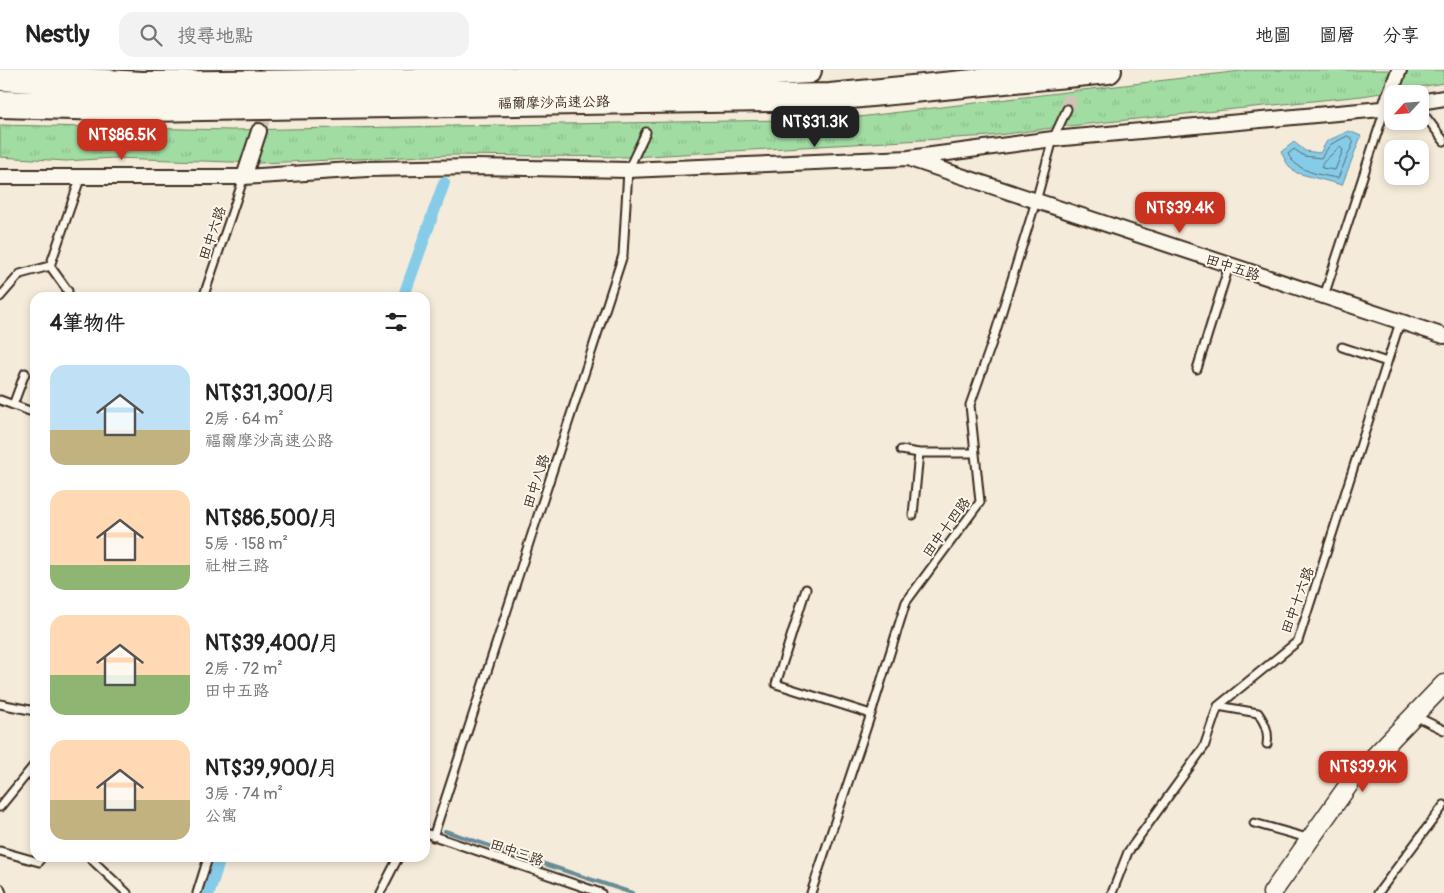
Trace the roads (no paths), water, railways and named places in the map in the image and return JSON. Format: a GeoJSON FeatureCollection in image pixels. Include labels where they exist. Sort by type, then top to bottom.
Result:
{"type":"FeatureCollection","features":[{"type":"Feature","properties":{"kind":"highway","name":"福爾摩沙高速公路"},"geometry":{"type":"LineString","coordinates":[[0,77],[142,85],[657,79],[808,70]]}},
{"type":"Feature","properties":{"kind":"highway","name":"福爾摩沙高速公路"},"geometry":{"type":"LineString","coordinates":[[0,104],[145,108],[830,97],[1108,70]]}},
{"type":"Feature","properties":{"kind":"street"},"geometry":{"type":"LineString","coordinates":[[1395,85],[1399,70]]}},
{"type":"Feature","properties":{"kind":"street"},"geometry":{"type":"LineString","coordinates":[[1429,100],[1444,98]]}},
{"type":"Feature","properties":{"kind":"street"},"geometry":{"type":"LineString","coordinates":[[0,177],[244,176],[367,169],[475,167],[628,170],[908,158],[1053,139],[1384,108]]}},
{"type":"Feature","properties":{"kind":"street"},"geometry":{"type":"LineString","coordinates":[[244,176],[259,131]]}},
{"type":"Feature","properties":{"kind":"street","name":"田中五路"},"geometry":{"type":"LineString","coordinates":[[908,158],[1444,336]]}},
{"type":"Feature","properties":{"kind":"street"},"geometry":{"type":"LineString","coordinates":[[1272,893],[1352,780],[1444,684]]}},
{"type":"Feature","properties":{"kind":"lane","name":"田中十四路"},"geometry":{"type":"LineString","coordinates":[[811,893],[906,602],[980,502],[970,405],[995,334],[1053,139],[1067,109]]}},
{"type":"Feature","properties":{"kind":"lane"},"geometry":{"type":"LineString","coordinates":[[1429,121],[1444,141]]}},
{"type":"Feature","properties":{"kind":"lane"},"geometry":{"type":"LineString","coordinates":[[1324,296],[1384,122]]}},
{"type":"Feature","properties":{"kind":"lane","name":"田中八路"},"geometry":{"type":"LineString","coordinates":[[433,836],[623,255],[628,170],[646,132]]}},
{"type":"Feature","properties":{"kind":"lane"},"geometry":{"type":"LineString","coordinates":[[50,266],[81,176]]}},
{"type":"Feature","properties":{"kind":"lane","name":"田中六路"},"geometry":{"type":"LineString","coordinates":[[205,292],[244,176]]}},
{"type":"Feature","properties":{"kind":"lane"},"geometry":{"type":"LineString","coordinates":[[0,297],[20,274],[50,266]]}},
{"type":"Feature","properties":{"kind":"lane"},"geometry":{"type":"LineString","coordinates":[[50,266],[68,292]]}},
{"type":"Feature","properties":{"kind":"lane"},"geometry":{"type":"LineString","coordinates":[[1197,369],[1229,266]]}},
{"type":"Feature","properties":{"kind":"lane","name":"田中十六路"},"geometry":{"type":"LineString","coordinates":[[1218,706],[1298,641],[1400,322]]}},
{"type":"Feature","properties":{"kind":"lane"},"geometry":{"type":"LineString","coordinates":[[1342,347],[1387,362]]}},
{"type":"Feature","properties":{"kind":"lane"},"geometry":{"type":"LineString","coordinates":[[13,405],[26,373]]}},
{"type":"Feature","properties":{"kind":"lane"},"geometry":{"type":"LineString","coordinates":[[0,400],[30,411]]}},
{"type":"Feature","properties":{"kind":"lane"},"geometry":{"type":"LineString","coordinates":[[901,450],[920,453],[975,453]]}},
{"type":"Feature","properties":{"kind":"lane"},"geometry":{"type":"LineString","coordinates":[[913,515],[920,453]]}},
{"type":"Feature","properties":{"kind":"lane"},"geometry":{"type":"LineString","coordinates":[[806,588],[776,684],[871,714]]}},
{"type":"Feature","properties":{"kind":"lane"},"geometry":{"type":"LineString","coordinates":[[0,704],[30,710]]}},
{"type":"Feature","properties":{"kind":"lane"},"geometry":{"type":"LineString","coordinates":[[1112,893],[1128,852],[1204,747],[1218,706],[1258,713],[1265,723],[1268,736],[1267,744]]}},
{"type":"Feature","properties":{"kind":"lane"},"geometry":{"type":"LineString","coordinates":[[1414,715],[1444,730]]}},
{"type":"Feature","properties":{"kind":"lane"},"geometry":{"type":"LineString","coordinates":[[0,807],[30,770]]}},
{"type":"Feature","properties":{"kind":"lane"},"geometry":{"type":"LineString","coordinates":[[1378,893],[1444,805]]}},
{"type":"Feature","properties":{"kind":"lane"},"geometry":{"type":"LineString","coordinates":[[1254,823],[1311,839]]}},
{"type":"Feature","properties":{"kind":"lane","name":"田中三路"},"geometry":{"type":"LineString","coordinates":[[430,835],[601,893]]}},
{"type":"Feature","properties":{"kind":"lane"},"geometry":{"type":"LineString","coordinates":[[0,851],[30,859]]}},
{"type":"Feature","properties":{"kind":"lane"},"geometry":{"type":"LineString","coordinates":[[94,862],[127,893]]}},
{"type":"Feature","properties":{"kind":"lane"},"geometry":{"type":"LineString","coordinates":[[197,893],[207,862]]}},
{"type":"Feature","properties":{"kind":"lane"},"geometry":{"type":"LineString","coordinates":[[380,893],[396,862]]}},
{"type":"Feature","properties":{"kind":"lane"},"geometry":{"type":"LineString","coordinates":[[0,888],[2,893]]}},
{"type":"Feature","properties":{"kind":"water"},"geometry":{"type":"Polygon","coordinates":[[[1349,131],[1361,136],[1342,185],[1297,173],[1289,167],[1281,152],[1294,142],[1305,151],[1320,153],[1327,141],[1349,131]]]}},
{"type":"Feature","properties":{"kind":"waterway"},"geometry":{"type":"LineString","coordinates":[[405,292],[444,183]]}},
{"type":"Feature","properties":{"kind":"waterway"},"geometry":{"type":"LineString","coordinates":[[445,831],[632,893]]}},
{"type":"Feature","properties":{"kind":"waterway"},"geometry":{"type":"LineString","coordinates":[[209,893],[219,862]]}},
{"type":"Feature","properties":{"kind":"tunnel"},"geometry":{"type":"LineString","coordinates":[[259,131],[281,70]]}},
{"type":"Feature","properties":{"kind":"tunnel"},"geometry":{"type":"LineString","coordinates":[[1067,109],[1078,70]]}}]}
